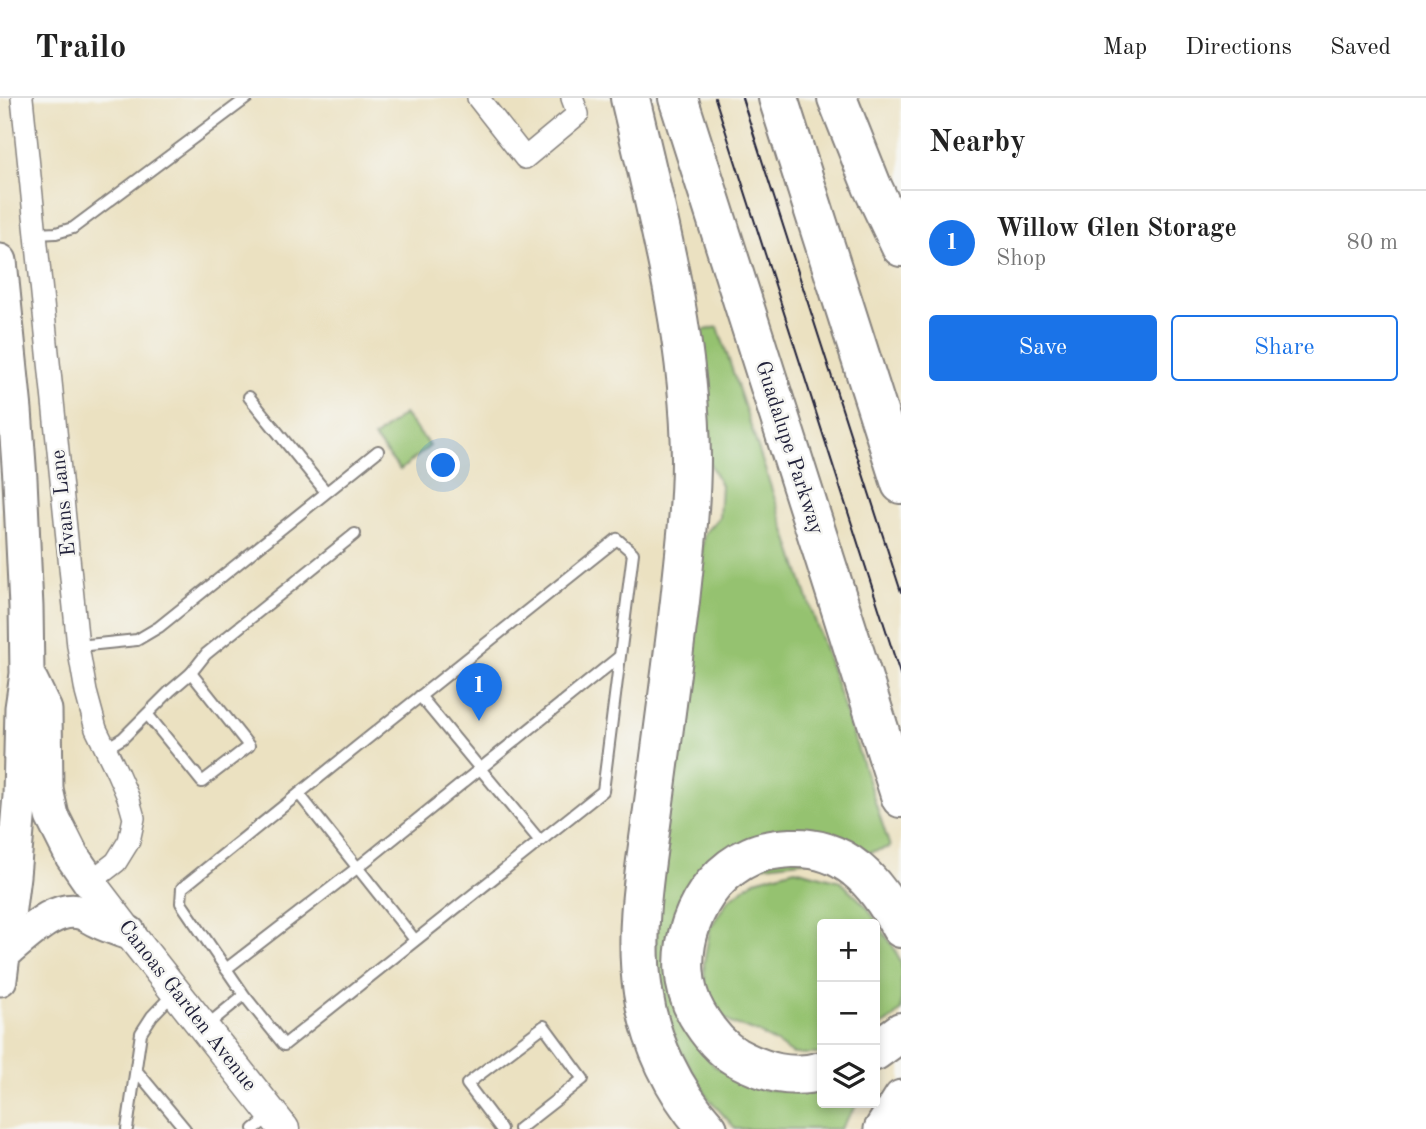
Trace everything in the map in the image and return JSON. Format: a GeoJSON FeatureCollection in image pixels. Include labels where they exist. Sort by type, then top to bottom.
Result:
{"type":"FeatureCollection","features":[{"type":"Feature","properties":{"kind":"highway"},"geometry":{"type":"LineString","coordinates":[[631,98],[678,314],[687,371],[691,462],[687,543],[640,910],[639,958],[643,994],[664,1063],[681,1093],[708,1129]]}},
{"type":"Feature","properties":{"kind":"highway","name":"Guadalupe Parkway"},"geometry":{"type":"LineString","coordinates":[[678,98],[901,798]]}},
{"type":"Feature","properties":{"kind":"highway"},"geometry":{"type":"LineString","coordinates":[[778,98],[901,484]]}},
{"type":"Feature","properties":{"kind":"highway"},"geometry":{"type":"LineString","coordinates":[[837,98],[872,186],[901,247]]}},
{"type":"Feature","properties":{"kind":"highway"},"geometry":{"type":"LineString","coordinates":[[817,1073],[786,1076],[755,1067],[727,1052],[706,1031],[685,984],[687,936],[695,913],[708,891],[727,871],[750,856],[776,849],[805,848],[830,853],[855,867],[879,893],[901,928]]}},
{"type":"Feature","properties":{"kind":"highway"},"geometry":{"type":"LineString","coordinates":[[880,1047],[901,1032]]}},
{"type":"Feature","properties":{"kind":"main road"},"geometry":{"type":"LineString","coordinates":[[0,261],[20,479],[27,674],[22,708],[19,810],[2,966]]}},
{"type":"Feature","properties":{"kind":"main road"},"geometry":{"type":"LineString","coordinates":[[27,674],[44,710],[46,789],[52,816],[72,856],[90,881]]}},
{"type":"Feature","properties":{"kind":"main road"},"geometry":{"type":"LineString","coordinates":[[2,966],[45,920],[56,914],[69,911],[83,913],[129,933]]}},
{"type":"Feature","properties":{"kind":"main road"},"geometry":{"type":"LineString","coordinates":[[881,1129],[901,1097]]}},
{"type":"Feature","properties":{"kind":"street","name":"Evans Lane"},"geometry":{"type":"LineString","coordinates":[[22,98],[78,646],[96,729],[128,797],[134,818],[129,841],[116,862],[90,881]]}},
{"type":"Feature","properties":{"kind":"street"},"geometry":{"type":"LineString","coordinates":[[478,98],[525,158],[578,114],[572,98]]}},
{"type":"Feature","properties":{"kind":"street","name":"Canoas Garden Avenue"},"geometry":{"type":"LineString","coordinates":[[90,881],[204,1028],[271,1124]]}},
{"type":"Feature","properties":{"kind":"lane"},"geometry":{"type":"LineString","coordinates":[[37,234],[56,233],[73,228],[247,98]]}},
{"type":"Feature","properties":{"kind":"lane"},"geometry":{"type":"LineString","coordinates":[[249,397],[326,492]]}},
{"type":"Feature","properties":{"kind":"lane"},"geometry":{"type":"LineString","coordinates":[[78,646],[136,640],[159,627],[378,451]]}},
{"type":"Feature","properties":{"kind":"lane"},"geometry":{"type":"LineString","coordinates":[[105,749],[123,738],[191,673],[206,654],[355,534]]}},
{"type":"Feature","properties":{"kind":"lane"},"geometry":{"type":"LineString","coordinates":[[617,539],[632,553],[619,657],[603,791],[284,1045],[244,995],[181,903],[182,888],[617,539]]}},
{"type":"Feature","properties":{"kind":"lane"},"geometry":{"type":"LineString","coordinates":[[226,969],[357,868],[619,657]]}},
{"type":"Feature","properties":{"kind":"lane"},"geometry":{"type":"LineString","coordinates":[[147,714],[202,782],[249,746],[191,673]]}},
{"type":"Feature","properties":{"kind":"lane"},"geometry":{"type":"LineString","coordinates":[[419,696],[540,841]]}},
{"type":"Feature","properties":{"kind":"lane"},"geometry":{"type":"LineString","coordinates":[[299,794],[415,940]]}},
{"type":"Feature","properties":{"kind":"lane"},"geometry":{"type":"LineString","coordinates":[[127,1129],[141,1033],[152,1016],[175,991]]}},
{"type":"Feature","properties":{"kind":"lane"},"geometry":{"type":"LineString","coordinates":[[204,1028],[244,995]]}},
{"type":"Feature","properties":{"kind":"lane"},"geometry":{"type":"LineString","coordinates":[[501,1129],[467,1084],[544,1026],[583,1079],[519,1129]]}},
{"type":"Feature","properties":{"kind":"lane"},"geometry":{"type":"LineString","coordinates":[[136,1070],[185,1129]]}},
{"type":"Feature","properties":{"kind":"green space"},"geometry":{"type":"Polygon","coordinates":[[[718,327],[890,847],[867,853],[699,873],[688,1029],[714,1066],[761,1089],[817,1089],[817,1108],[855,1108],[840,1129],[736,1129],[708,1098],[678,1046],[655,979],[656,886],[704,534],[719,517],[721,485],[710,464],[697,332],[718,327]]]}},
{"type":"Feature","properties":{"kind":"green space"},"geometry":{"type":"Polygon","coordinates":[[[404,414],[430,446],[400,470],[374,438],[404,414]]]}},
{"type":"Feature","properties":{"kind":"green space"},"geometry":{"type":"Polygon","coordinates":[[[795,869],[840,881],[867,907],[875,919],[817,919],[817,1054],[793,1054],[757,1032],[733,1024],[720,1015],[705,989],[704,963],[710,928],[728,900],[755,880],[795,869]]]}},
{"type":"Feature","properties":{"kind":"green space"},"geometry":{"type":"Polygon","coordinates":[[[880,927],[901,963],[901,1010],[880,1027],[880,927]]]}},
{"type":"Feature","properties":{"kind":"tram line"},"geometry":{"type":"LineString","coordinates":[[715,98],[901,677]]}},
{"type":"Feature","properties":{"kind":"tram line"},"geometry":{"type":"LineString","coordinates":[[742,98],[901,592]]}},
{"type":"Feature","properties":{"kind":"place","name":"Willow Glen Storage"},"geometry":{"type":"Point","coordinates":[479,721]}}]}
